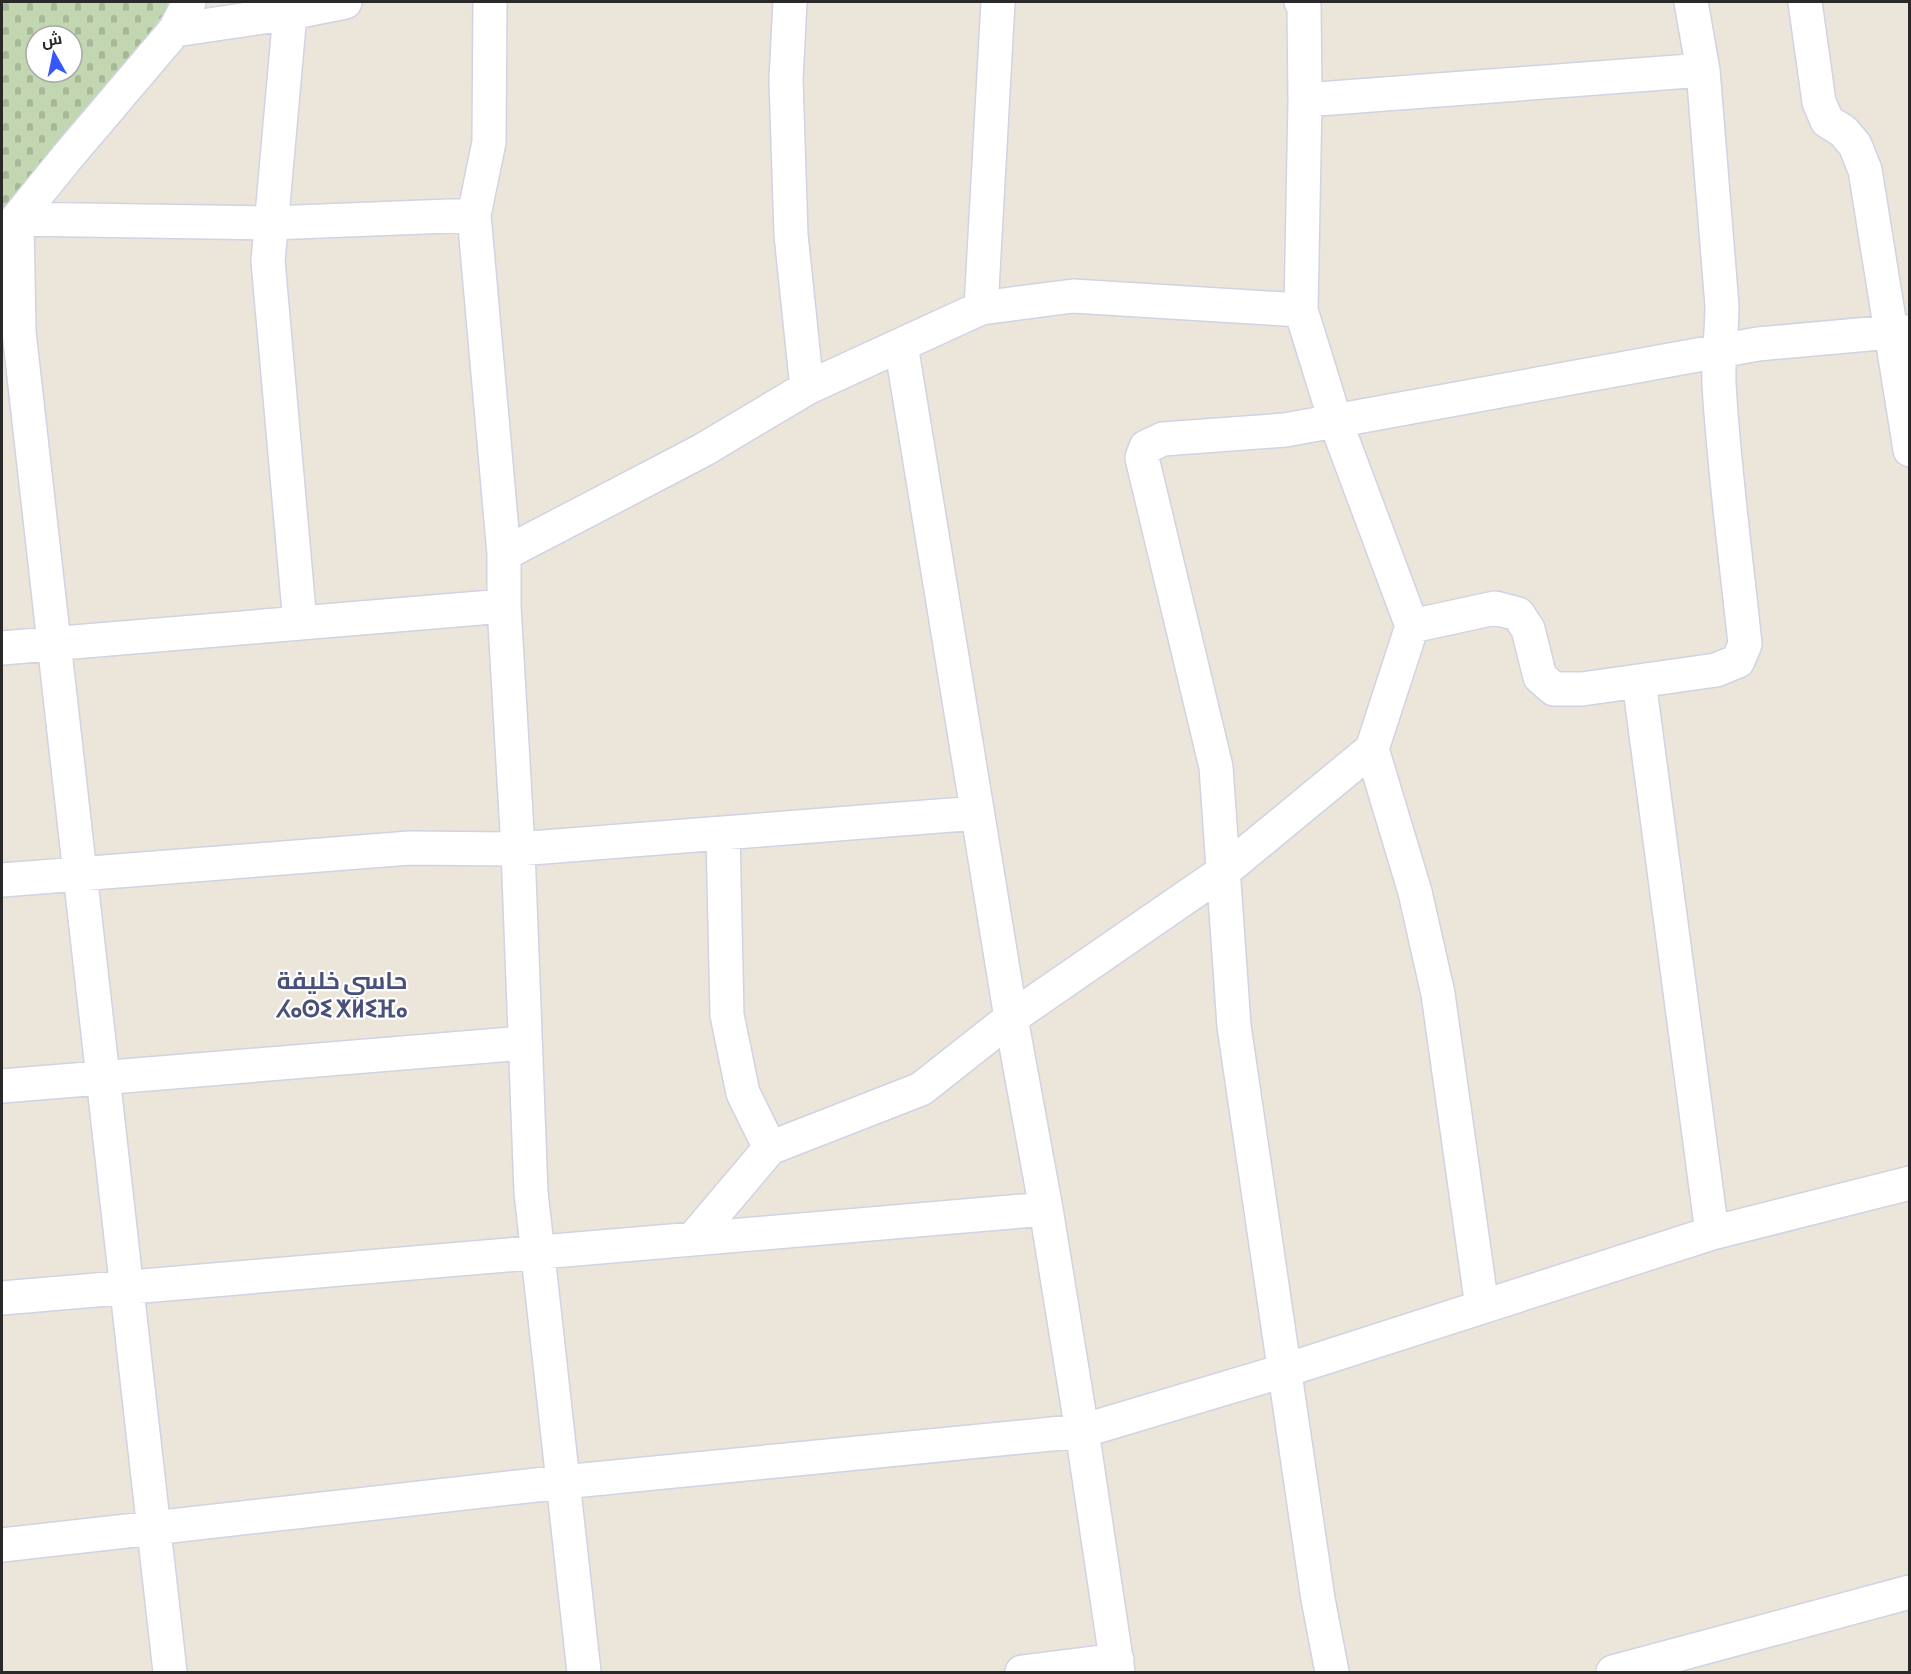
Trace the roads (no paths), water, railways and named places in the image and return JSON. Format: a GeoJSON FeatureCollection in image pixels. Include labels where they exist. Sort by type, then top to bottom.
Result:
{"type":"FeatureCollection","features":[{"type":"Feature","properties":{"kind":"street"},"geometry":{"type":"LineString","coordinates":[[170,1672],[54,644],[10,332],[17,219],[182,16],[345,2]]}},
{"type":"Feature","properties":{"kind":"street"},"geometry":{"type":"LineString","coordinates":[[490,2],[489,142],[474,215],[504,554],[504,606],[518,849],[531,1192],[584,1672]]}},
{"type":"Feature","properties":{"kind":"street"},"geometry":{"type":"LineString","coordinates":[[790,2],[786,80],[791,235],[807,388]]}},
{"type":"Feature","properties":{"kind":"street"},"geometry":{"type":"LineString","coordinates":[[981,308],[998,2]]}},
{"type":"Feature","properties":{"kind":"street"},"geometry":{"type":"LineString","coordinates":[[693,1239],[770,1148],[921,1089],[1011,1018],[1224,871],[1372,749],[1412,626],[1335,420],[1301,310],[1305,100],[1304,6],[1301,2]]}},
{"type":"Feature","properties":{"kind":"street"},"geometry":{"type":"LineString","coordinates":[[1412,626],[1495,608],[1518,614],[1528,629],[1540,677],[1554,689],[1582,689],[1716,670],[1738,661],[1745,644],[1721,410],[1719,351],[1722,306],[1703,70],[1691,2]]}},
{"type":"Feature","properties":{"kind":"street"},"geometry":{"type":"LineString","coordinates":[[1805,2],[1819,102],[1827,121],[1843,131],[1855,145],[1865,170],[1900,332],[1910,450]]}},
{"type":"Feature","properties":{"kind":"street"},"geometry":{"type":"LineString","coordinates":[[290,8],[268,261],[300,623]]}},
{"type":"Feature","properties":{"kind":"street"},"geometry":{"type":"LineString","coordinates":[[1305,100],[1703,70]]}},
{"type":"Feature","properties":{"kind":"street"},"geometry":{"type":"LineString","coordinates":[[17,219],[272,223],[474,215]]}},
{"type":"Feature","properties":{"kind":"street"},"geometry":{"type":"LineString","coordinates":[[504,554],[703,450],[807,388],[981,308],[1073,296],[1301,310]]}},
{"type":"Feature","properties":{"kind":"street"},"geometry":{"type":"LineString","coordinates":[[1332,1672],[1318,1599],[1234,1026],[1216,767],[1142,459],[1146,447],[1163,439],[1285,430],[1758,344],[1900,332]]}},
{"type":"Feature","properties":{"kind":"street"},"geometry":{"type":"LineString","coordinates":[[901,345],[1011,1018],[1046,1209],[1118,1666],[1022,1672]]}},
{"type":"Feature","properties":{"kind":"street"},"geometry":{"type":"LineString","coordinates":[[2,648],[504,606]]}},
{"type":"Feature","properties":{"kind":"street"},"geometry":{"type":"LineString","coordinates":[[1639,681],[1712,1233]]}},
{"type":"Feature","properties":{"kind":"street"},"geometry":{"type":"LineString","coordinates":[[1372,749],[1415,892],[1438,994],[1482,1307]]}},
{"type":"Feature","properties":{"kind":"street"},"geometry":{"type":"LineString","coordinates":[[2,880],[410,848],[518,849],[977,813]]}},
{"type":"Feature","properties":{"kind":"street"},"geometry":{"type":"LineString","coordinates":[[723,833],[727,1015],[743,1094],[770,1148]]}},
{"type":"Feature","properties":{"kind":"street"},"geometry":{"type":"LineString","coordinates":[[2,1086],[524,1043]]}},
{"type":"Feature","properties":{"kind":"street"},"geometry":{"type":"LineString","coordinates":[[2,1545],[563,1482],[1082,1431],[1286,1370],[1712,1233],[1910,1183]]}},
{"type":"Feature","properties":{"kind":"street"},"geometry":{"type":"LineString","coordinates":[[2,1298],[1046,1209]]}},
{"type":"Feature","properties":{"kind":"street"},"geometry":{"type":"LineString","coordinates":[[1613,1672],[1910,1592]]}},
{"type":"Feature","properties":{"kind":"district","name":"حاسي خليفة ⵃⴰⵙⵉ ⵅⵍⵉⴼⴰ"},"geometry":{"type":"Point","coordinates":[342,994]}}]}
